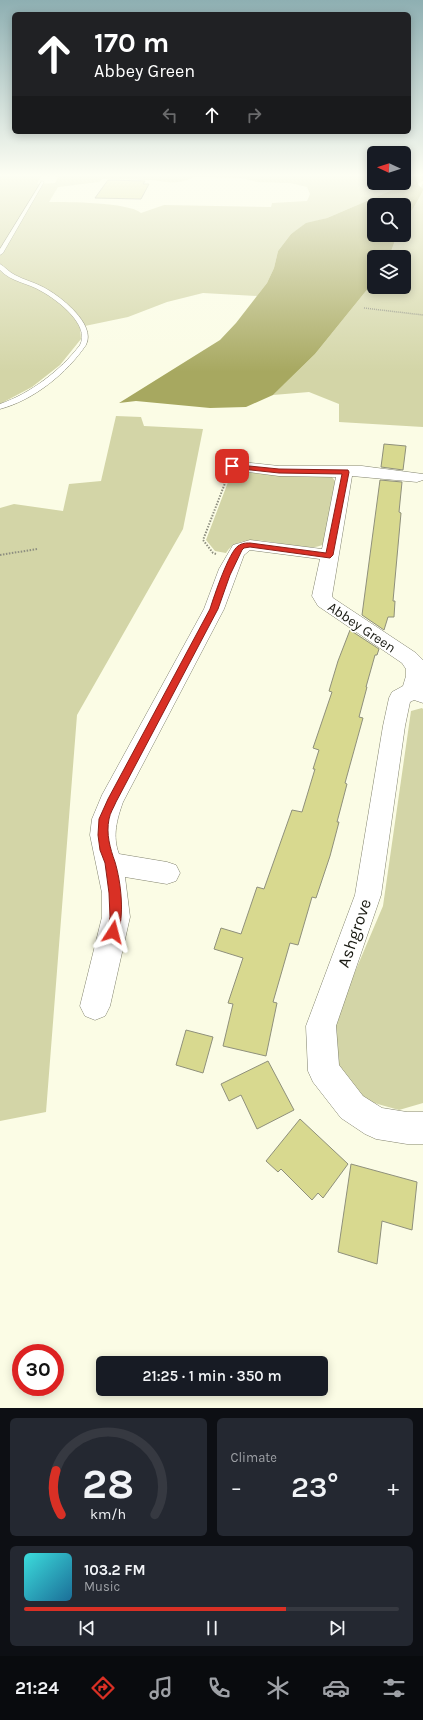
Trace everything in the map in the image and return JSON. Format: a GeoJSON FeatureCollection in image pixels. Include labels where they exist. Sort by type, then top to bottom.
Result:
{"type":"FeatureCollection","features":[{"type":"Feature","properties":{"kind":"street"},"geometry":{"type":"LineString","coordinates":[[232,466],[279,471],[362,471],[417,476]]}},
{"type":"Feature","properties":{"kind":"street","name":"Abbey Green"},"geometry":{"type":"LineString","coordinates":[[346,472],[322,596],[325,602],[409,658],[417,667],[417,693]]}},
{"type":"Feature","properties":{"kind":"street"},"geometry":{"type":"LineString","coordinates":[[95,1006],[116,917],[115,893],[103,835],[104,819],[111,802],[214,609],[231,566],[242,546],[250,545],[330,555]]}},
{"type":"Feature","properties":{"kind":"street","name":"Ashgrove"},"geometry":{"type":"LineString","coordinates":[[417,693],[400,698],[394,726],[368,895],[321,1026],[324,1072],[352,1107],[376,1123],[407,1128],[423,1128]]}},
{"type":"Feature","properties":{"kind":"street"},"geometry":{"type":"LineString","coordinates":[[110,863],[167,873]]}},
{"type":"Feature","properties":{"kind":"lane"},"geometry":{"type":"LineString","coordinates":[[0,253],[7,241]]}},
{"type":"Feature","properties":{"kind":"lane"},"geometry":{"type":"LineString","coordinates":[[0,266],[8,274],[42,289],[62,302],[79,320],[85,334],[85,342],[71,360],[43,383],[20,399],[0,407]]}},
{"type":"Feature","properties":{"kind":"path"},"geometry":{"type":"LineString","coordinates":[[364,308],[423,315]]}},
{"type":"Feature","properties":{"kind":"path"},"geometry":{"type":"LineString","coordinates":[[231,566],[213,553],[203,540],[232,466]]}},
{"type":"Feature","properties":{"kind":"path"},"geometry":{"type":"LineString","coordinates":[[0,555],[37,548]]}},
{"type":"Feature","properties":{"kind":"green space"},"geometry":{"type":"Polygon","coordinates":[[[0,241],[286,241],[278,251],[274,268],[267,283],[257,296],[203,293],[167,302],[128,317],[80,327],[81,339],[60,365],[32,387],[0,404],[0,241]]]}},
{"type":"Feature","properties":{"kind":"green space"},"geometry":{"type":"Polygon","coordinates":[[[423,241],[423,427],[339,422],[339,404],[309,392],[273,395],[315,354],[367,290],[367,294],[411,294],[411,250],[392,250],[394,242],[423,241]]]}},
{"type":"Feature","properties":{"kind":"green space"},"geometry":{"type":"Polygon","coordinates":[[[116,416],[141,417],[144,426],[203,429],[183,529],[77,715],[46,1112],[0,1121],[0,508],[14,504],[63,511],[69,484],[101,481],[116,416]]]}},
{"type":"Feature","properties":{"kind":"green space"},"geometry":{"type":"Polygon","coordinates":[[[233,469],[332,477],[335,481],[325,543],[316,547],[303,547],[261,541],[247,541],[235,544],[226,553],[215,551],[206,540],[233,469]]]}},
{"type":"Feature","properties":{"kind":"green space"},"geometry":{"type":"Polygon","coordinates":[[[422,708],[423,1103],[399,1110],[360,1099],[338,1073],[330,1046],[340,1007],[383,906],[411,711],[422,708]]]}},
{"type":"Feature","properties":{"kind":"shaded area"},"geometry":{"type":"Polygon","coordinates":[[[286,241],[394,242],[392,250],[367,250],[367,290],[315,354],[273,395],[246,407],[210,408],[136,401],[119,403],[220,340],[236,323],[267,283],[274,268],[278,251],[286,241]]]}},
{"type":"Feature","properties":{"kind":"building"},"geometry":{"type":"Polygon","coordinates":[[[384,444],[406,446],[403,470],[381,467],[384,444]]]}},
{"type":"Feature","properties":{"kind":"building"},"geometry":{"type":"Polygon","coordinates":[[[380,480],[402,482],[399,512],[401,513],[393,601],[395,601],[394,617],[388,617],[384,630],[362,615],[380,480]]]}},
{"type":"Feature","properties":{"kind":"building"},"geometry":{"type":"Polygon","coordinates":[[[350,630],[379,649],[377,655],[375,655],[366,687],[359,717],[363,718],[345,783],[347,784],[330,856],[316,898],[312,897],[298,945],[290,943],[273,1002],[277,1003],[266,1056],[223,1046],[233,1004],[228,1003],[243,958],[214,949],[221,928],[241,934],[257,887],[264,889],[292,810],[302,812],[319,750],[313,748],[332,692],[329,691],[338,661],[350,630]]]}},
{"type":"Feature","properties":{"kind":"building"},"geometry":{"type":"Polygon","coordinates":[[[186,1030],[213,1037],[203,1073],[176,1065],[186,1030]]]}},
{"type":"Feature","properties":{"kind":"building"},"geometry":{"type":"Polygon","coordinates":[[[268,1061],[294,1110],[257,1129],[241,1095],[229,1101],[221,1084],[268,1061]]]}},
{"type":"Feature","properties":{"kind":"building"},"geometry":{"type":"Polygon","coordinates":[[[300,1119],[348,1164],[323,1198],[318,1193],[312,1200],[281,1169],[278,1172],[266,1161],[300,1119]]]}},
{"type":"Feature","properties":{"kind":"building"},"geometry":{"type":"Polygon","coordinates":[[[351,1164],[417,1182],[412,1230],[382,1221],[377,1264],[338,1252],[351,1164]]]}},
{"type":"Feature","properties":{"kind":"route"},"geometry":{"type":"LineString","coordinates":[[113,932],[116,917],[115,893],[110,863],[105,850],[103,835],[104,819],[111,802],[214,609],[226,575],[238,549],[242,546],[250,545],[330,555],[346,472],[279,471],[232,466]]}}]}
